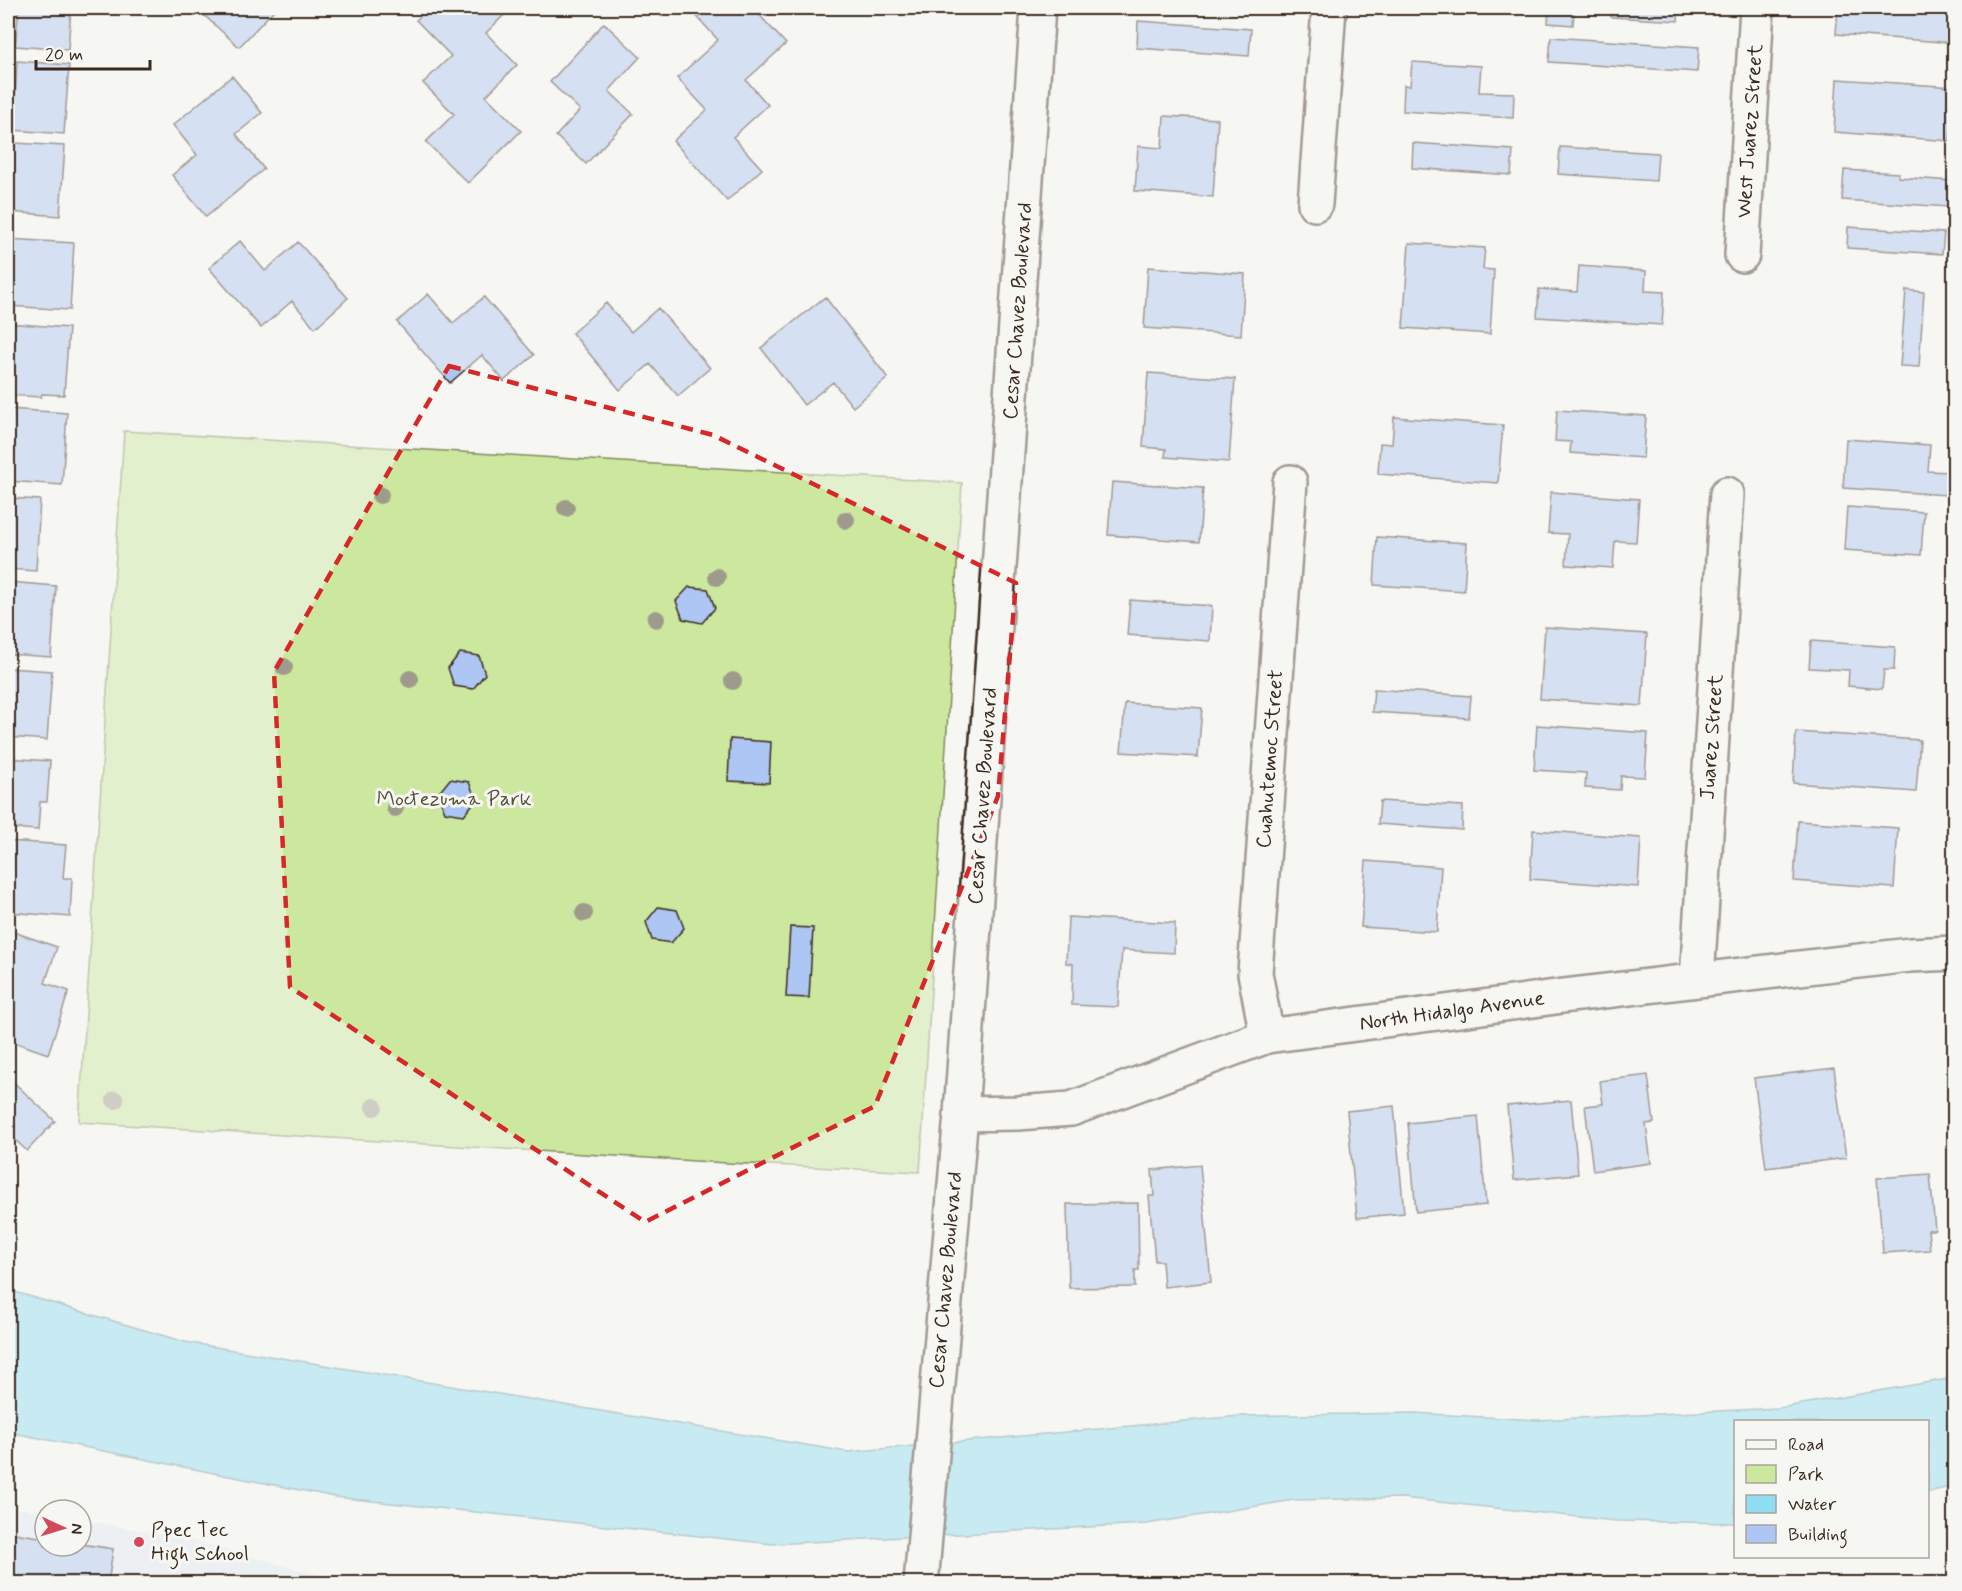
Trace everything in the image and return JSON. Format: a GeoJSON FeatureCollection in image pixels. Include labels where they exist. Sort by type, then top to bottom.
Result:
{"type":"FeatureCollection","features":[{"type":"Feature","properties":{"kind":"street","name":"Cesar Chavez Boulevard"},"geometry":{"type":"LineString","coordinates":[[921,1580],[961,1113],[1038,8]]}},
{"type":"Feature","properties":{"kind":"street"},"geometry":{"type":"LineString","coordinates":[[1315,204],[1329,8]]}},
{"type":"Feature","properties":{"kind":"street","name":"West Juarez Street"},"geometry":{"type":"LineString","coordinates":[[1742,255],[1757,8]]}},
{"type":"Feature","properties":{"kind":"street","name":"Cuahutemoc Street"},"geometry":{"type":"LineString","coordinates":[[1267,1036],[1255,973],[1290,482]]}},
{"type":"Feature","properties":{"kind":"street","name":"Juarez Street"},"geometry":{"type":"LineString","coordinates":[[1697,980],[1727,494]]}},
{"type":"Feature","properties":{"kind":"street","name":"North Hidalgo Avenue"},"geometry":{"type":"LineString","coordinates":[[961,1113],[1018,1113],[1071,1109],[1267,1036],[1697,980],[1910,955],[1954,953]]}},
{"type":"Feature","properties":{"kind":"highlighted area"},"geometry":{"type":"Polygon","coordinates":[[[449,366],[713,435],[1016,583],[998,796],[875,1106],[645,1222],[290,987],[274,672],[449,366]]]}},
{"type":"Feature","properties":{"kind":"shaded area","name":"Ppec Tec High School"},"geometry":{"type":"Polygon","coordinates":[[[8,1507],[33,1511],[33,1558],[93,1558],[93,1522],[182,1538],[348,1583],[8,1583],[8,1507]]]}},
{"type":"Feature","properties":{"kind":"green space","name":"Moctezuma Park"},"geometry":{"type":"Polygon","coordinates":[[[124,431],[962,483],[920,1172],[727,1163],[79,1122],[124,431]]]}},
{"type":"Feature","properties":{"kind":"water"},"geometry":{"type":"Polygon","coordinates":[[[8,1290],[185,1342],[848,1452],[1240,1416],[1414,1413],[1537,1420],[1779,1408],[1954,1378],[1954,1486],[1929,1492],[1929,1420],[1734,1420],[1734,1523],[1616,1521],[1402,1498],[1294,1500],[1146,1524],[773,1544],[335,1497],[8,1432],[8,1290]]]}},
{"type":"Feature","properties":{"kind":"building"},"geometry":{"type":"Polygon","coordinates":[[[19,8],[71,8],[68,50],[15,46],[19,8]]]}},
{"type":"Feature","properties":{"kind":"building"},"geometry":{"type":"Polygon","coordinates":[[[196,8],[273,8],[275,9],[239,47],[196,8]]]}},
{"type":"Feature","properties":{"kind":"building"},"geometry":{"type":"Polygon","coordinates":[[[430,8],[511,8],[486,33],[517,65],[486,96],[521,131],[468,183],[426,142],[454,114],[423,83],[451,56],[416,20],[430,8]]]}},
{"type":"Feature","properties":{"kind":"building"},"geometry":{"type":"Polygon","coordinates":[[[753,8],[786,44],[746,80],[768,105],[733,137],[762,169],[727,201],[673,141],[707,110],[677,78],[718,40],[690,9],[753,8]]]}},
{"type":"Feature","properties":{"kind":"building"},"geometry":{"type":"Polygon","coordinates":[[[1549,8],[1574,8],[1573,25],[1548,23],[1549,8]]]}},
{"type":"Feature","properties":{"kind":"building"},"geometry":{"type":"Polygon","coordinates":[[[1611,8],[1679,8],[1678,21],[1611,17],[1611,8]]]}},
{"type":"Feature","properties":{"kind":"building"},"geometry":{"type":"Polygon","coordinates":[[[1838,8],[1954,12],[1954,43],[1836,34],[1838,8]]]}},
{"type":"Feature","properties":{"kind":"building"},"geometry":{"type":"Polygon","coordinates":[[[1138,21],[1251,29],[1249,56],[1137,48],[1138,21]]]}},
{"type":"Feature","properties":{"kind":"building"},"geometry":{"type":"Polygon","coordinates":[[[604,23],[640,57],[609,91],[633,114],[586,164],[556,136],[580,110],[550,82],[604,23]]]}},
{"type":"Feature","properties":{"kind":"building"},"geometry":{"type":"Polygon","coordinates":[[[1551,37],[1699,47],[1697,72],[1549,62],[1551,37]]]}},
{"type":"Feature","properties":{"kind":"building"},"geometry":{"type":"Polygon","coordinates":[[[17,61],[69,65],[64,134],[13,130],[17,61]]]}},
{"type":"Feature","properties":{"kind":"building"},"geometry":{"type":"Polygon","coordinates":[[[1412,62],[1481,66],[1479,92],[1514,93],[1513,118],[1403,111],[1404,85],[1410,86],[1412,62]]]}},
{"type":"Feature","properties":{"kind":"building"},"geometry":{"type":"Polygon","coordinates":[[[232,76],[262,113],[236,134],[264,169],[206,217],[172,175],[197,155],[173,125],[232,76]]]}},
{"type":"Feature","properties":{"kind":"building"},"geometry":{"type":"Polygon","coordinates":[[[1837,79],[1954,87],[1950,141],[1834,132],[1837,79]]]}},
{"type":"Feature","properties":{"kind":"building"},"geometry":{"type":"Polygon","coordinates":[[[1164,116],[1218,119],[1213,197],[1135,191],[1138,146],[1162,148],[1164,116]]]}},
{"type":"Feature","properties":{"kind":"building"},"geometry":{"type":"Polygon","coordinates":[[[15,143],[65,146],[60,216],[10,212],[15,143]]]}},
{"type":"Feature","properties":{"kind":"building"},"geometry":{"type":"Polygon","coordinates":[[[1413,143],[1513,150],[1511,175],[1412,168],[1413,143]]]}},
{"type":"Feature","properties":{"kind":"building"},"geometry":{"type":"Polygon","coordinates":[[[1560,147],[1658,153],[1656,181],[1558,174],[1560,147]]]}},
{"type":"Feature","properties":{"kind":"building"},"geometry":{"type":"Polygon","coordinates":[[[1844,170],[1899,173],[1898,177],[1951,181],[1949,207],[1842,200],[1844,170]]]}},
{"type":"Feature","properties":{"kind":"building"},"geometry":{"type":"Polygon","coordinates":[[[1848,227],[1944,233],[1942,254],[1847,248],[1848,227]]]}},
{"type":"Feature","properties":{"kind":"building"},"geometry":{"type":"Polygon","coordinates":[[[8,239],[74,243],[70,310],[8,306],[8,239]]]}},
{"type":"Feature","properties":{"kind":"building"},"geometry":{"type":"Polygon","coordinates":[[[240,241],[265,271],[298,242],[348,298],[315,328],[292,301],[261,328],[209,268],[240,241]]]}},
{"type":"Feature","properties":{"kind":"building"},"geometry":{"type":"Polygon","coordinates":[[[1409,243],[1485,248],[1483,269],[1494,270],[1490,334],[1403,328],[1409,243]]]}},
{"type":"Feature","properties":{"kind":"building"},"geometry":{"type":"Polygon","coordinates":[[[1579,266],[1646,271],[1645,291],[1664,292],[1662,325],[1537,317],[1539,289],[1577,292],[1579,266]]]}},
{"type":"Feature","properties":{"kind":"building"},"geometry":{"type":"Polygon","coordinates":[[[1148,267],[1245,274],[1241,335],[1144,328],[1148,267]]]}},
{"type":"Feature","properties":{"kind":"building"},"geometry":{"type":"Polygon","coordinates":[[[1906,290],[1924,292],[1919,367],[1900,366],[1906,290]]]}},
{"type":"Feature","properties":{"kind":"building"},"geometry":{"type":"Polygon","coordinates":[[[428,294],[453,323],[484,297],[534,355],[504,381],[482,355],[450,383],[397,322],[428,294]]]}},
{"type":"Feature","properties":{"kind":"building"},"geometry":{"type":"Polygon","coordinates":[[[825,297],[888,378],[853,407],[833,382],[804,405],[761,348],[825,297]]]}},
{"type":"Feature","properties":{"kind":"building"},"geometry":{"type":"Polygon","coordinates":[[[606,303],[631,332],[658,308],[710,368],[678,396],[650,364],[620,390],[572,333],[606,303]]]}},
{"type":"Feature","properties":{"kind":"building"},"geometry":{"type":"Polygon","coordinates":[[[8,323],[69,328],[64,395],[42,394],[41,397],[8,395],[8,323]]]}},
{"type":"Feature","properties":{"kind":"building"},"geometry":{"type":"Polygon","coordinates":[[[1148,373],[1235,379],[1229,462],[1165,457],[1166,449],[1143,447],[1148,373]]]}},
{"type":"Feature","properties":{"kind":"building"},"geometry":{"type":"Polygon","coordinates":[[[8,409],[67,413],[62,485],[8,481],[8,409]]]}},
{"type":"Feature","properties":{"kind":"building"},"geometry":{"type":"Polygon","coordinates":[[[1557,410],[1646,416],[1643,458],[1570,453],[1571,442],[1555,441],[1557,410]]]}},
{"type":"Feature","properties":{"kind":"building"},"geometry":{"type":"Polygon","coordinates":[[[1394,417],[1503,425],[1498,483],[1378,474],[1380,443],[1392,444],[1394,417]]]}},
{"type":"Feature","properties":{"kind":"building"},"geometry":{"type":"Polygon","coordinates":[[[1846,439],[1930,445],[1928,471],[1949,472],[1947,495],[1843,488],[1846,439]]]}},
{"type":"Feature","properties":{"kind":"building"},"geometry":{"type":"Polygon","coordinates":[[[1112,482],[1203,488],[1199,542],[1108,535],[1112,482]]]}},
{"type":"Feature","properties":{"kind":"building"},"geometry":{"type":"Polygon","coordinates":[[[1551,492],[1639,499],[1636,542],[1615,541],[1613,568],[1566,565],[1568,534],[1548,533],[1551,492]]]}},
{"type":"Feature","properties":{"kind":"building"},"geometry":{"type":"Polygon","coordinates":[[[8,498],[40,500],[36,571],[8,569],[8,498]]]}},
{"type":"Feature","properties":{"kind":"building"},"geometry":{"type":"Polygon","coordinates":[[[1847,507],[1924,512],[1921,555],[1844,550],[1847,507]]]}},
{"type":"Feature","properties":{"kind":"building"},"geometry":{"type":"Polygon","coordinates":[[[1377,537],[1467,543],[1464,591],[1374,585],[1377,537]]]}},
{"type":"Feature","properties":{"kind":"building"},"geometry":{"type":"Polygon","coordinates":[[[8,582],[56,586],[51,657],[8,654],[8,582]]]}},
{"type":"Feature","properties":{"kind":"building"},"geometry":{"type":"Polygon","coordinates":[[[689,587],[708,589],[715,608],[702,623],[683,619],[676,601],[689,587]]]}},
{"type":"Feature","properties":{"kind":"building"},"geometry":{"type":"Polygon","coordinates":[[[1130,600],[1212,606],[1210,641],[1127,635],[1130,600]]]}},
{"type":"Feature","properties":{"kind":"building"},"geometry":{"type":"Polygon","coordinates":[[[1545,627],[1647,634],[1642,706],[1540,699],[1545,627]]]}},
{"type":"Feature","properties":{"kind":"building"},"geometry":{"type":"Polygon","coordinates":[[[1811,641],[1895,647],[1894,670],[1884,670],[1882,689],[1848,686],[1849,670],[1809,668],[1811,641]]]}},
{"type":"Feature","properties":{"kind":"building"},"geometry":{"type":"Polygon","coordinates":[[[460,653],[479,656],[485,674],[473,689],[454,686],[448,668],[460,653]]]}},
{"type":"Feature","properties":{"kind":"building"},"geometry":{"type":"Polygon","coordinates":[[[8,668],[52,671],[47,740],[8,737],[8,668]]]}},
{"type":"Feature","properties":{"kind":"building"},"geometry":{"type":"Polygon","coordinates":[[[1374,689],[1471,696],[1469,718],[1372,712],[1374,689]]]}},
{"type":"Feature","properties":{"kind":"building"},"geometry":{"type":"Polygon","coordinates":[[[1125,703],[1202,708],[1198,757],[1121,752],[1125,703]]]}},
{"type":"Feature","properties":{"kind":"building"},"geometry":{"type":"Polygon","coordinates":[[[1537,725],[1648,733],[1645,777],[1621,776],[1620,790],[1585,788],[1586,773],[1534,770],[1537,725]]]}},
{"type":"Feature","properties":{"kind":"building"},"geometry":{"type":"Polygon","coordinates":[[[1796,732],[1920,740],[1916,792],[1793,783],[1796,732]]]}},
{"type":"Feature","properties":{"kind":"building"},"geometry":{"type":"Polygon","coordinates":[[[730,739],[771,742],[769,783],[728,781],[730,739]]]}},
{"type":"Feature","properties":{"kind":"building"},"geometry":{"type":"Polygon","coordinates":[[[8,758],[50,761],[47,802],[40,802],[38,830],[8,828],[8,758]]]}},
{"type":"Feature","properties":{"kind":"building"},"geometry":{"type":"Polygon","coordinates":[[[450,779],[469,782],[476,800],[464,815],[445,812],[438,794],[450,779]]]}},
{"type":"Feature","properties":{"kind":"building"},"geometry":{"type":"Polygon","coordinates":[[[1380,801],[1463,806],[1462,830],[1378,824],[1380,801]]]}},
{"type":"Feature","properties":{"kind":"building"},"geometry":{"type":"Polygon","coordinates":[[[1798,821],[1898,828],[1894,888],[1794,881],[1798,821]]]}},
{"type":"Feature","properties":{"kind":"building"},"geometry":{"type":"Polygon","coordinates":[[[1533,830],[1641,838],[1638,887],[1530,879],[1533,830]]]}},
{"type":"Feature","properties":{"kind":"building"},"geometry":{"type":"Polygon","coordinates":[[[8,841],[66,845],[63,878],[72,878],[70,917],[8,912],[8,841]]]}},
{"type":"Feature","properties":{"kind":"building"},"geometry":{"type":"Polygon","coordinates":[[[1366,861],[1441,867],[1437,932],[1361,927],[1366,861]]]}},
{"type":"Feature","properties":{"kind":"building"},"geometry":{"type":"Polygon","coordinates":[[[658,907],[677,910],[684,928],[671,943],[652,940],[646,922],[658,907]]]}},
{"type":"Feature","properties":{"kind":"building"},"geometry":{"type":"Polygon","coordinates":[[[1068,917],[1175,923],[1174,953],[1122,950],[1118,1007],[1072,1005],[1073,964],[1066,963],[1068,917]]]}},
{"type":"Feature","properties":{"kind":"building"},"geometry":{"type":"Polygon","coordinates":[[[790,927],[813,928],[809,998],[786,997],[790,927]]]}},
{"type":"Feature","properties":{"kind":"building"},"geometry":{"type":"Polygon","coordinates":[[[8,930],[57,947],[45,983],[69,991],[48,1054],[8,1040],[8,930]]]}},
{"type":"Feature","properties":{"kind":"building"},"geometry":{"type":"Polygon","coordinates":[[[1834,1068],[1846,1158],[1766,1168],[1754,1078],[1834,1068]]]}},
{"type":"Feature","properties":{"kind":"building"},"geometry":{"type":"Polygon","coordinates":[[[1648,1075],[1654,1123],[1646,1124],[1651,1163],[1593,1171],[1585,1106],[1603,1104],[1600,1081],[1648,1075]]]}},
{"type":"Feature","properties":{"kind":"building"},"geometry":{"type":"Polygon","coordinates":[[[8,1077],[55,1121],[27,1151],[8,1133],[8,1077]]]}},
{"type":"Feature","properties":{"kind":"building"},"geometry":{"type":"Polygon","coordinates":[[[1571,1100],[1578,1174],[1514,1180],[1507,1106],[1571,1100]]]}},
{"type":"Feature","properties":{"kind":"building"},"geometry":{"type":"Polygon","coordinates":[[[1394,1106],[1404,1213],[1357,1218],[1347,1111],[1394,1106]]]}},
{"type":"Feature","properties":{"kind":"building"},"geometry":{"type":"Polygon","coordinates":[[[1478,1116],[1486,1205],[1416,1212],[1408,1123],[1478,1116]]]}},
{"type":"Feature","properties":{"kind":"building"},"geometry":{"type":"Polygon","coordinates":[[[1200,1165],[1211,1282],[1164,1287],[1162,1261],[1155,1261],[1149,1196],[1154,1196],[1152,1170],[1200,1165]]]}},
{"type":"Feature","properties":{"kind":"building"},"geometry":{"type":"Polygon","coordinates":[[[1930,1174],[1935,1230],[1928,1230],[1930,1250],[1883,1253],[1877,1178],[1930,1174]]]}},
{"type":"Feature","properties":{"kind":"building"},"geometry":{"type":"Polygon","coordinates":[[[1138,1203],[1139,1270],[1135,1270],[1135,1287],[1069,1288],[1067,1204],[1138,1203]]]}},
{"type":"Feature","properties":{"kind":"building"},"geometry":{"type":"Polygon","coordinates":[[[8,1532],[33,1536],[33,1558],[93,1558],[93,1546],[113,1549],[108,1584],[8,1584],[8,1532]]]}},
{"type":"Feature","properties":{"kind":"place","name":"Ppec Tec High School"},"geometry":{"type":"Point","coordinates":[139,1542]}}]}
